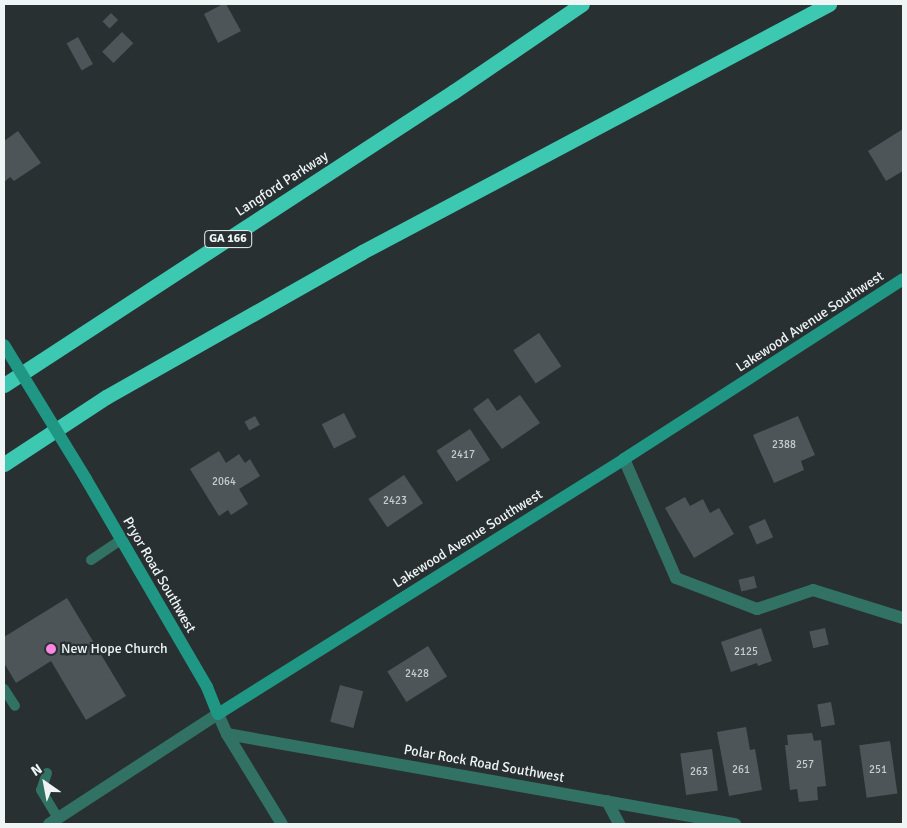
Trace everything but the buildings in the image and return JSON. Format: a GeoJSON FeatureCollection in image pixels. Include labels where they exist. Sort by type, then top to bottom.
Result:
{"type":"FeatureCollection","features":[{"type":"Feature","properties":{"kind":"highway","name":"Langford Parkway"},"geometry":{"type":"LineString","coordinates":[[4,386],[453,92],[582,4]]}},
{"type":"Feature","properties":{"kind":"highway"},"geometry":{"type":"LineString","coordinates":[[4,464],[106,397],[362,252],[829,4]]}},
{"type":"Feature","properties":{"kind":"street","name":"Lakewood Avenue Southwest"},"geometry":{"type":"LineString","coordinates":[[53,821],[218,714],[624,459],[903,279]]}},
{"type":"Feature","properties":{"kind":"street","name":"Pryor Road Southwest"},"geometry":{"type":"LineString","coordinates":[[4,345],[86,479],[207,687],[227,734],[282,824]]}},
{"type":"Feature","properties":{"kind":"street"},"geometry":{"type":"LineString","coordinates":[[624,459],[676,578],[757,609],[813,590],[903,618]]}},
{"type":"Feature","properties":{"kind":"street","name":"Polar Rock Road Southwest"},"geometry":{"type":"LineString","coordinates":[[227,734],[736,824]]}},
{"type":"Feature","properties":{"kind":"street"},"geometry":{"type":"LineString","coordinates":[[607,801],[619,824]]}},
{"type":"Feature","properties":{"kind":"lane"},"geometry":{"type":"LineString","coordinates":[[91,560],[121,540]]}},
{"type":"Feature","properties":{"kind":"lane"},"geometry":{"type":"LineString","coordinates":[[4,689],[15,706]]}},
{"type":"Feature","properties":{"kind":"lane"},"geometry":{"type":"LineString","coordinates":[[47,773],[41,790],[53,821]]}},
{"type":"Feature","properties":{"kind":"place","name":"New Hope Church"},"geometry":{"type":"Point","coordinates":[51,649]}}]}
